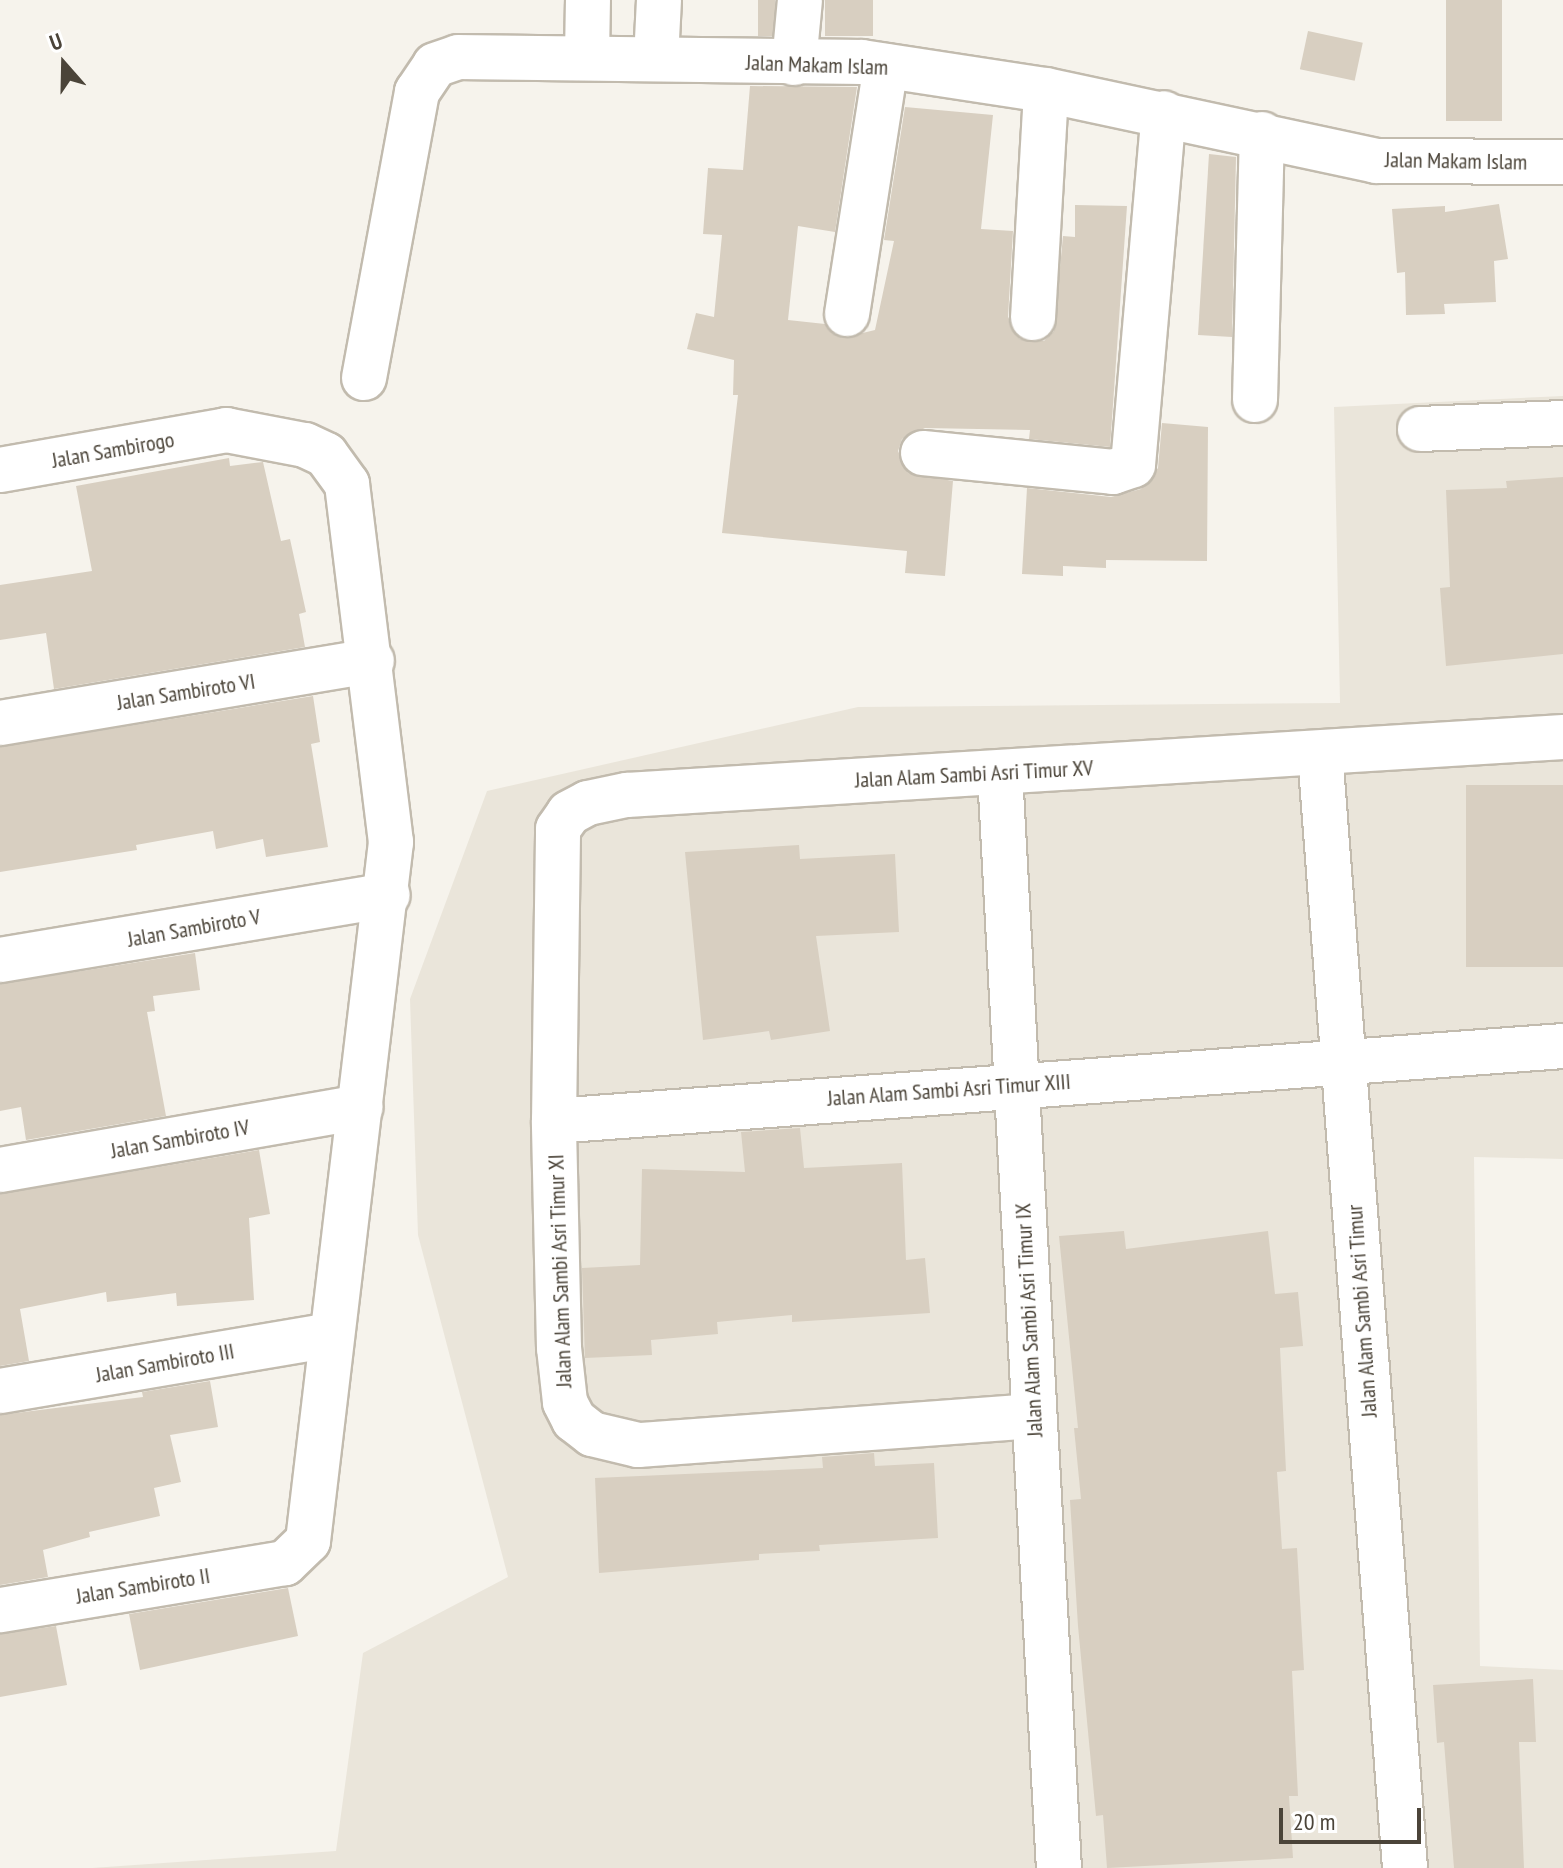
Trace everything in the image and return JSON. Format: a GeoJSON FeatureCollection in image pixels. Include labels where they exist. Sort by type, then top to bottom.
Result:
{"type":"FeatureCollection","features":[{"type":"Feature","properties":{"kind":"street"},"geometry":{"type":"LineString","coordinates":[[587,56],[588,0]]}},
{"type":"Feature","properties":{"kind":"street"},"geometry":{"type":"LineString","coordinates":[[656,59],[659,0]]}},
{"type":"Feature","properties":{"kind":"street"},"geometry":{"type":"LineString","coordinates":[[794,63],[800,0]]}},
{"type":"Feature","properties":{"kind":"street","name":"Jalan Makam Islam"},"geometry":{"type":"LineString","coordinates":[[364,378],[417,92],[435,65],[458,57],[587,56],[886,66],[1046,90],[1262,134],[1376,161],[1563,162]]}},
{"type":"Feature","properties":{"kind":"street"},"geometry":{"type":"LineString","coordinates":[[847,314],[886,66]]}},
{"type":"Feature","properties":{"kind":"street"},"geometry":{"type":"LineString","coordinates":[[1033,318],[1046,90]]}},
{"type":"Feature","properties":{"kind":"street"},"geometry":{"type":"LineString","coordinates":[[923,453],[1113,472],[1133,465],[1164,113]]}},
{"type":"Feature","properties":{"kind":"street"},"geometry":{"type":"LineString","coordinates":[[1255,400],[1262,134]]}},
{"type":"Feature","properties":{"kind":"street"},"geometry":{"type":"LineString","coordinates":[[1420,429],[1563,423]]}},
{"type":"Feature","properties":{"kind":"street","name":"Jalan Sambirogo"},"geometry":{"type":"LineString","coordinates":[[0,470],[226,430],[305,445],[337,467],[347,484],[372,661]]}},
{"type":"Feature","properties":{"kind":"street"},"geometry":{"type":"LineString","coordinates":[[330,1335],[388,895],[391,842],[372,661]]}},
{"type":"Feature","properties":{"kind":"street","name":"Jalan Sambiroto VI"},"geometry":{"type":"LineString","coordinates":[[0,723],[372,661]]}},
{"type":"Feature","properties":{"kind":"street","name":"Jalan Alam Sambi Asri Timur XV"},"geometry":{"type":"LineString","coordinates":[[627,795],[1563,737]]}},
{"type":"Feature","properties":{"kind":"street","name":"Jalan Alam Sambi Asri Timur"},"geometry":{"type":"LineString","coordinates":[[1320,753],[1405,1868]]}},
{"type":"Feature","properties":{"kind":"street","name":"Jalan Alam Sambi Asri Timur IX"},"geometry":{"type":"LineString","coordinates":[[1000,773],[1059,1868]]}},
{"type":"Feature","properties":{"kind":"street","name":"Jalan Alam Sambi Asri Timur XI"},"geometry":{"type":"LineString","coordinates":[[627,795],[588,803],[569,813],[558,829],[554,1121],[565,1402],[574,1420],[592,1434],[638,1445],[1034,1416]]}},
{"type":"Feature","properties":{"kind":"street","name":"Jalan Sambiroto V"},"geometry":{"type":"LineString","coordinates":[[0,960],[388,895]]}},
{"type":"Feature","properties":{"kind":"street","name":"Jalan Alam Sambi Asri Timur XIII"},"geometry":{"type":"LineString","coordinates":[[554,1121],[1563,1046]]}},
{"type":"Feature","properties":{"kind":"street","name":"Jalan Sambiroto IV"},"geometry":{"type":"LineString","coordinates":[[0,1170],[361,1107]]}},
{"type":"Feature","properties":{"kind":"street","name":"Jalan Sambiroto III"},"geometry":{"type":"LineString","coordinates":[[0,1391],[330,1335]]}},
{"type":"Feature","properties":{"kind":"street","name":"Jalan Sambiroto II"},"geometry":{"type":"LineString","coordinates":[[0,1610],[285,1563],[308,1541],[330,1335]]}},
{"type":"Feature","properties":{"kind":"shaded area"},"geometry":{"type":"Polygon","coordinates":[[[1563,396],[1563,1159],[1474,1157],[1480,1666],[1563,1670],[1563,1868],[92,1868],[336,1851],[363,1653],[508,1577],[418,1235],[410,999],[487,791],[858,707],[1340,703],[1334,407],[1563,396]]]}},
{"type":"Feature","properties":{"kind":"building"},"geometry":{"type":"Polygon","coordinates":[[[758,0],[775,0],[775,36],[758,36],[758,0]]]}},
{"type":"Feature","properties":{"kind":"building"},"geometry":{"type":"Polygon","coordinates":[[[825,0],[873,0],[873,36],[825,36],[825,0]]]}},
{"type":"Feature","properties":{"kind":"building"},"geometry":{"type":"Polygon","coordinates":[[[1446,0],[1502,0],[1502,121],[1446,121],[1446,0]]]}},
{"type":"Feature","properties":{"kind":"building"},"geometry":{"type":"Polygon","coordinates":[[[1308,31],[1363,43],[1355,81],[1300,69],[1308,31]]]}},
{"type":"Feature","properties":{"kind":"building"},"geometry":{"type":"Polygon","coordinates":[[[750,86],[857,87],[835,232],[798,226],[788,320],[825,324],[842,338],[875,330],[894,241],[884,240],[905,107],[993,115],[981,229],[1013,231],[1008,317],[1020,339],[1044,341],[1054,331],[1063,236],[1075,237],[1075,205],[1127,206],[1110,447],[1029,439],[1030,430],[925,428],[902,439],[898,451],[908,473],[953,481],[945,576],[905,573],[907,551],[722,533],[738,395],[733,395],[734,360],[687,349],[696,313],[714,317],[722,235],[703,234],[708,168],[743,170],[750,86]]]}},
{"type":"Feature","properties":{"kind":"building"},"geometry":{"type":"Polygon","coordinates":[[[1209,154],[1236,157],[1232,337],[1198,335],[1209,154]]]}},
{"type":"Feature","properties":{"kind":"building"},"geometry":{"type":"Polygon","coordinates":[[[1499,204],[1508,259],[1494,261],[1496,302],[1444,304],[1445,314],[1406,315],[1405,272],[1397,273],[1392,209],[1445,206],[1445,212],[1499,204]]]}},
{"type":"Feature","properties":{"kind":"building"},"geometry":{"type":"Polygon","coordinates":[[[1162,423],[1208,427],[1207,561],[1106,560],[1106,568],[1063,566],[1063,576],[1022,574],[1027,488],[1111,497],[1141,489],[1158,468],[1162,423]]]}},
{"type":"Feature","properties":{"kind":"building"},"geometry":{"type":"Polygon","coordinates":[[[229,458],[230,466],[263,462],[281,541],[290,539],[306,612],[299,614],[305,647],[54,689],[46,633],[0,640],[0,585],[92,571],[76,486],[229,458]]]}},
{"type":"Feature","properties":{"kind":"building"},"geometry":{"type":"Polygon","coordinates":[[[1563,477],[1563,654],[1446,666],[1440,588],[1450,587],[1446,490],[1507,488],[1506,481],[1563,477]]]}},
{"type":"Feature","properties":{"kind":"building"},"geometry":{"type":"Polygon","coordinates":[[[313,696],[320,742],[311,744],[328,847],[266,857],[263,839],[216,849],[213,831],[136,845],[137,850],[0,872],[0,747],[313,696]]]}},
{"type":"Feature","properties":{"kind":"building"},"geometry":{"type":"Polygon","coordinates":[[[1466,785],[1563,785],[1563,967],[1466,967],[1466,785]]]}},
{"type":"Feature","properties":{"kind":"building"},"geometry":{"type":"Polygon","coordinates":[[[799,845],[800,859],[895,854],[899,932],[816,936],[830,1031],[771,1040],[769,1031],[703,1040],[685,852],[799,845]]]}},
{"type":"Feature","properties":{"kind":"building"},"geometry":{"type":"Polygon","coordinates":[[[195,953],[200,990],[153,996],[155,1011],[147,1012],[166,1116],[26,1140],[21,1107],[0,1111],[0,984],[195,953]]]}},
{"type":"Feature","properties":{"kind":"building"},"geometry":{"type":"Polygon","coordinates":[[[800,1128],[804,1168],[902,1163],[906,1260],[925,1258],[930,1313],[792,1322],[792,1315],[717,1322],[718,1334],[651,1340],[652,1355],[585,1358],[582,1268],[640,1265],[642,1169],[745,1172],[741,1132],[800,1128]]]}},
{"type":"Feature","properties":{"kind":"building"},"geometry":{"type":"Polygon","coordinates":[[[259,1150],[270,1214],[249,1218],[254,1300],[177,1306],[176,1293],[107,1302],[106,1292],[20,1309],[29,1361],[0,1366],[0,1194],[259,1150]]]}},
{"type":"Feature","properties":{"kind":"building"},"geometry":{"type":"Polygon","coordinates":[[[1124,1231],[1126,1249],[1268,1231],[1275,1294],[1298,1292],[1303,1346],[1280,1348],[1286,1471],[1277,1472],[1282,1549],[1297,1548],[1304,1670],[1292,1671],[1298,1796],[1289,1796],[1293,1858],[1107,1868],[1103,1815],[1096,1816],[1078,1626],[1070,1500],[1081,1499],[1074,1428],[1078,1428],[1059,1236],[1124,1231]]]}},
{"type":"Feature","properties":{"kind":"building"},"geometry":{"type":"Polygon","coordinates":[[[210,1381],[218,1427],[170,1435],[181,1482],[154,1488],[160,1516],[89,1532],[90,1537],[43,1550],[48,1577],[0,1585],[0,1415],[143,1397],[142,1392],[210,1381]]]}},
{"type":"Feature","properties":{"kind":"building"},"geometry":{"type":"Polygon","coordinates":[[[874,1453],[875,1466],[934,1463],[938,1538],[819,1545],[820,1551],[759,1554],[759,1560],[599,1573],[595,1478],[823,1468],[822,1457],[874,1453]]]}},
{"type":"Feature","properties":{"kind":"building"},"geometry":{"type":"Polygon","coordinates":[[[288,1588],[298,1636],[140,1670],[129,1614],[288,1588]]]}},
{"type":"Feature","properties":{"kind":"building"},"geometry":{"type":"Polygon","coordinates":[[[56,1626],[67,1685],[0,1697],[0,1634],[56,1626]]]}},
{"type":"Feature","properties":{"kind":"building"},"geometry":{"type":"Polygon","coordinates":[[[1533,1679],[1536,1742],[1519,1742],[1524,1868],[1454,1868],[1444,1742],[1437,1743],[1433,1685],[1533,1679]]]}}]}
